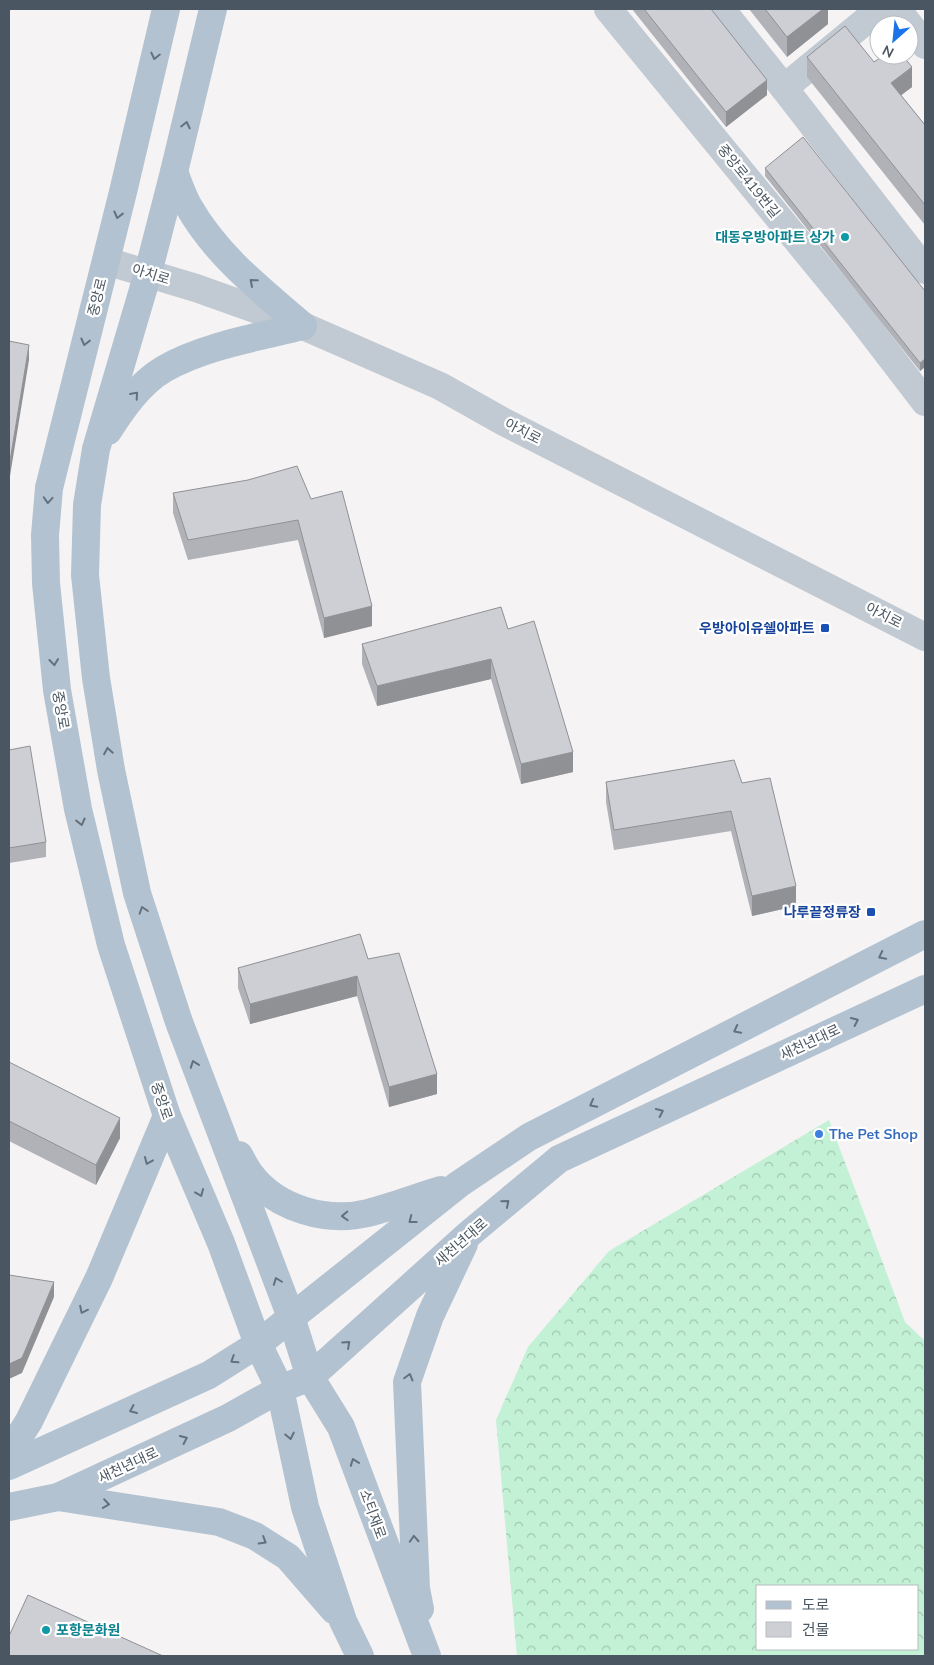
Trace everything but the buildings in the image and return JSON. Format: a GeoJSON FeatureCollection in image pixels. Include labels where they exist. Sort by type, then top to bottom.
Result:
{"type":"FeatureCollection","features":[{"type":"Feature","properties":{"kind":"main road","name":"중앙로"},"geometry":{"type":"LineString","coordinates":[[166,9],[106,261],[48,488],[45,536],[46,583],[57,690],[78,809],[111,945],[167,1116],[221,1243],[258,1344],[280,1388]]}},
{"type":"Feature","properties":{"kind":"main road"},"geometry":{"type":"LineString","coordinates":[[213,9],[148,273],[96,449],[86,505],[85,575],[96,678],[137,894],[178,1022],[291,1317],[310,1377]]}},
{"type":"Feature","properties":{"kind":"main road"},"geometry":{"type":"LineString","coordinates":[[174,172],[189,206],[206,232],[233,265],[303,326]]}},
{"type":"Feature","properties":{"kind":"main road"},"geometry":{"type":"LineString","coordinates":[[96,449],[137,391],[163,369],[192,356],[235,342],[303,326]]}},
{"type":"Feature","properties":{"kind":"main road"},"geometry":{"type":"LineString","coordinates":[[9,1466],[209,1376],[258,1344],[459,1184],[529,1137],[925,934]]}},
{"type":"Feature","properties":{"kind":"main road","name":"새천년대로"},"geometry":{"type":"LineString","coordinates":[[9,1507],[58,1497],[223,1420],[280,1388],[310,1377],[469,1234],[558,1158],[925,989]]}},
{"type":"Feature","properties":{"kind":"main road"},"geometry":{"type":"LineString","coordinates":[[208,1102],[251,1176],[278,1198],[304,1211],[321,1215],[346,1216],[368,1213],[459,1184]]}},
{"type":"Feature","properties":{"kind":"main road"},"geometry":{"type":"LineString","coordinates":[[9,1453],[29,1421],[99,1278],[167,1116]]}},
{"type":"Feature","properties":{"kind":"main road"},"geometry":{"type":"LineString","coordinates":[[428,1656],[416,1588],[407,1382],[430,1316],[469,1234]]}},
{"type":"Feature","properties":{"kind":"main road","name":"소티재로"},"geometry":{"type":"LineString","coordinates":[[310,1377],[341,1427],[428,1656]]}},
{"type":"Feature","properties":{"kind":"main road"},"geometry":{"type":"LineString","coordinates":[[280,1388],[305,1507],[343,1621],[360,1656]]}},
{"type":"Feature","properties":{"kind":"main road"},"geometry":{"type":"LineString","coordinates":[[58,1497],[219,1522],[255,1536],[288,1556],[343,1621]]}},
{"type":"Feature","properties":{"kind":"street","name":"중앙로419번길"},"geometry":{"type":"LineString","coordinates":[[608,9],[859,316],[925,402]]}},
{"type":"Feature","properties":{"kind":"street"},"geometry":{"type":"LineString","coordinates":[[721,9],[925,270]]}},
{"type":"Feature","properties":{"kind":"street"},"geometry":{"type":"LineString","coordinates":[[784,88],[880,9]]}},
{"type":"Feature","properties":{"kind":"street"},"geometry":{"type":"LineString","coordinates":[[897,9],[925,45]]}},
{"type":"Feature","properties":{"kind":"street","name":"아치로"},"geometry":{"type":"LineString","coordinates":[[106,261],[196,288],[303,326],[440,386],[504,422],[925,637]]}},
{"type":"Feature","properties":{"kind":"green space"},"geometry":{"type":"Polygon","coordinates":[[[829,1120],[905,1322],[925,1341],[925,1656],[517,1656],[496,1420],[528,1347],[609,1251],[829,1120]]]}},
{"type":"Feature","properties":{"kind":"place","name":"대동우방아파트 상가"},"geometry":{"type":"Point","coordinates":[845,237]}},
{"type":"Feature","properties":{"kind":"place","name":"우방아이유쉘아파트"},"geometry":{"type":"Point","coordinates":[825,628]}},
{"type":"Feature","properties":{"kind":"place","name":"나루끝정류장"},"geometry":{"type":"Point","coordinates":[871,912]}},
{"type":"Feature","properties":{"kind":"place","name":"The Pet Shop"},"geometry":{"type":"Point","coordinates":[819,1134]}},
{"type":"Feature","properties":{"kind":"place","name":"포항문화원"},"geometry":{"type":"Point","coordinates":[46,1630]}}]}
